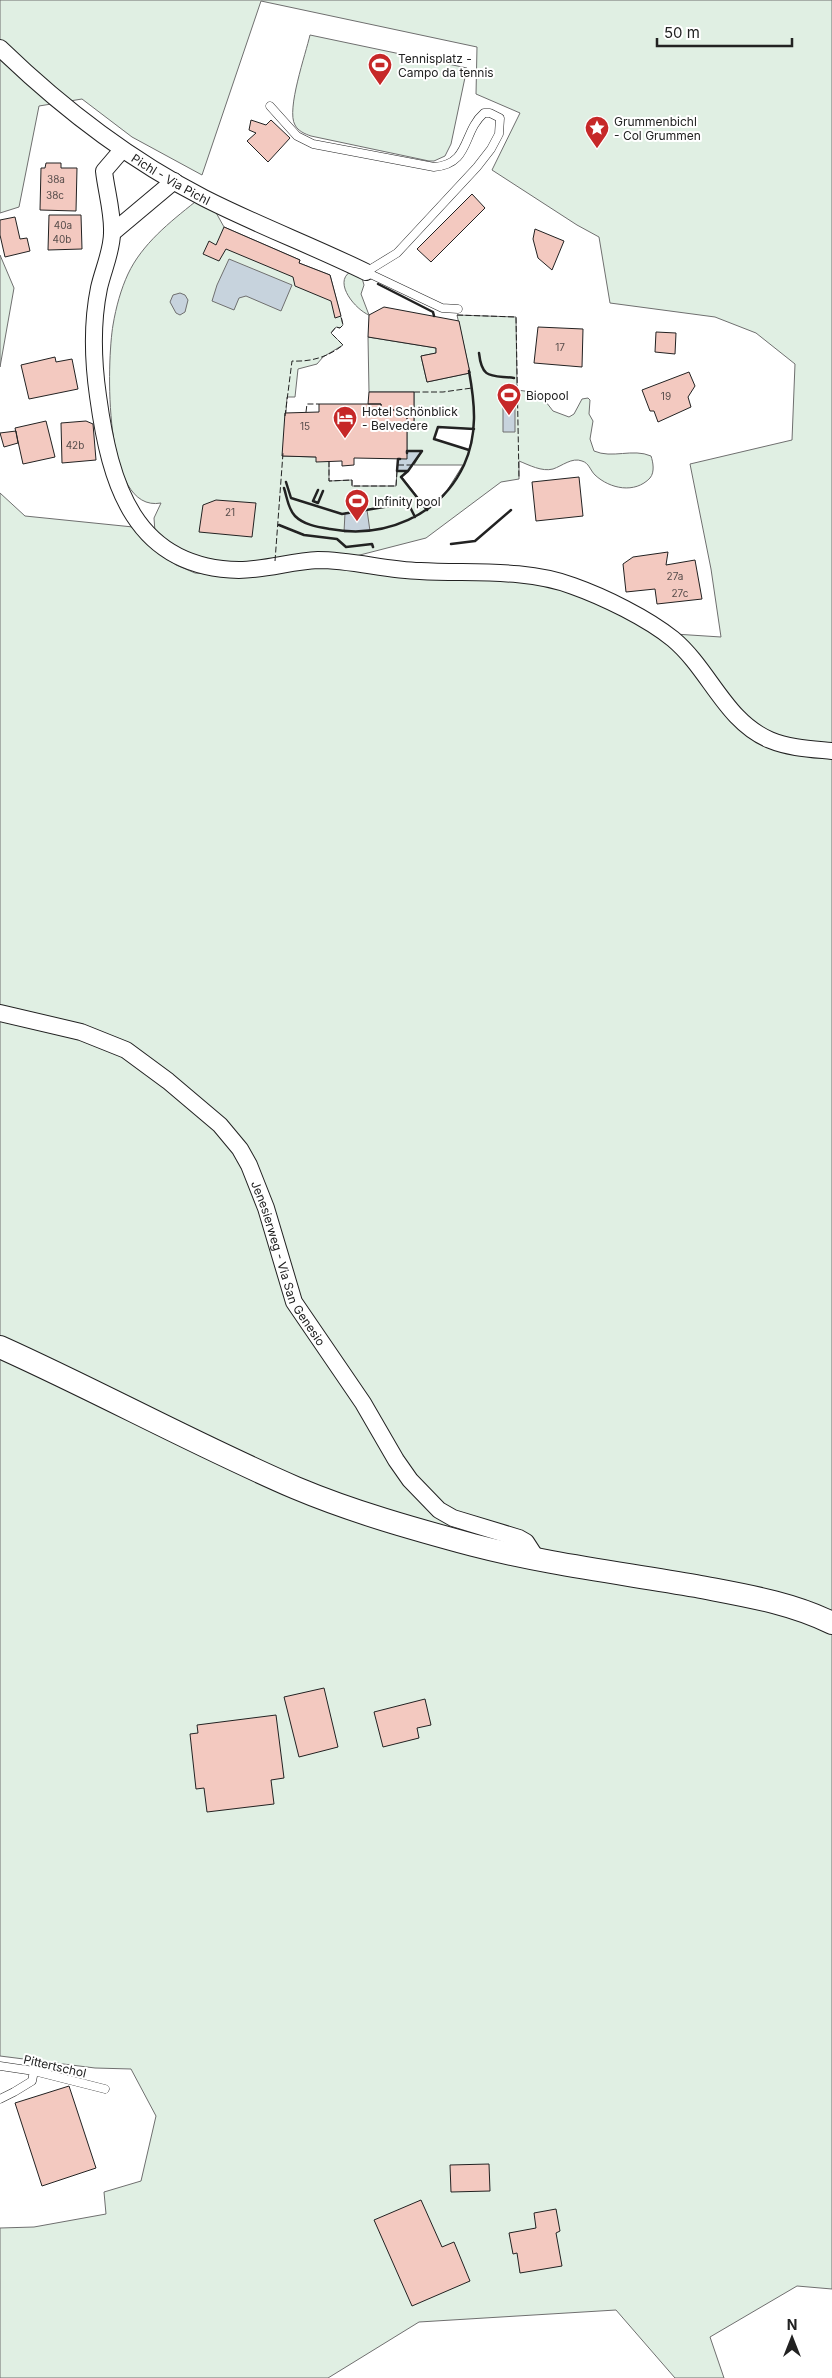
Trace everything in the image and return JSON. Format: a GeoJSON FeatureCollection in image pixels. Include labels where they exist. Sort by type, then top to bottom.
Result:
{"type":"FeatureCollection","features":[{"type":"Feature","properties":{"kind":"main road"},"geometry":{"type":"LineString","coordinates":[[0,1347],[298,1489],[398,1523],[475,1546],[537,1559],[761,1599],[802,1610],[832,1623]]}},
{"type":"Feature","properties":{"kind":"street","name":"Pichl - Via Pichl"},"geometry":{"type":"LineString","coordinates":[[0,48],[30,77],[122,150],[205,198],[366,272]]}},
{"type":"Feature","properties":{"kind":"street"},"geometry":{"type":"LineString","coordinates":[[122,150],[104,171],[112,234],[96,301],[95,352],[97,393],[108,450],[124,496],[136,521],[159,545],[185,561],[202,566],[225,569],[256,569],[321,560],[419,572],[522,575],[560,581],[595,595],[641,619],[673,639],[702,669],[735,716],[756,733],[784,745],[832,751]]}},
{"type":"Feature","properties":{"kind":"street"},"geometry":{"type":"LineString","coordinates":[[112,234],[174,181]]}},
{"type":"Feature","properties":{"kind":"street","name":"Jenesierweg - Via San Genesio"},"geometry":{"type":"LineString","coordinates":[[0,1013],[81,1032],[126,1050],[168,1081],[220,1125],[240,1149],[249,1165],[266,1208],[294,1302],[362,1403],[405,1473],[425,1497],[439,1510],[453,1518],[520,1538],[526,1542],[537,1559]]}},
{"type":"Feature","properties":{"kind":"lane"},"geometry":{"type":"LineString","coordinates":[[270,106],[297,136],[313,144],[434,167],[441,167],[456,160],[484,114],[490,112],[500,118],[499,134],[491,149],[477,167],[397,253],[366,272]]}},
{"type":"Feature","properties":{"kind":"lane"},"geometry":{"type":"LineString","coordinates":[[366,272],[442,308],[458,309]]}},
{"type":"Feature","properties":{"kind":"lane","name":"Pittertschol"},"geometry":{"type":"LineString","coordinates":[[0,2066],[104,2089]]}},
{"type":"Feature","properties":{"kind":"lane"},"geometry":{"type":"LineString","coordinates":[[0,2099],[32,2081],[34,2072]]}},
{"type":"Feature","properties":{"kind":"green space"},"geometry":{"type":"Polygon","coordinates":[[[0,0],[832,0],[832,2289],[797,2286],[710,2337],[724,2378],[675,2378],[616,2310],[419,2322],[328,2378],[0,2378],[0,2228],[34,2227],[106,2214],[104,2192],[141,2181],[156,2116],[131,2069],[95,2068],[0,2056],[0,493],[25,516],[133,527],[161,554],[176,565],[195,573],[220,575],[304,565],[535,582],[562,588],[659,633],[721,637],[711,569],[690,464],[792,440],[795,364],[756,333],[715,317],[610,303],[599,237],[577,225],[492,170],[520,113],[476,94],[477,47],[261,1],[202,175],[132,137],[82,99],[39,106],[19,207],[0,213],[0,0]]]}},
{"type":"Feature","properties":{"kind":"green space","name":"Tennisplatz - Campo da tennis"},"geometry":{"type":"Polygon","coordinates":[[[310,35],[467,68],[451,144],[445,156],[429,161],[311,136],[298,129],[293,118],[293,107],[310,35]]]}},
{"type":"Feature","properties":{"kind":"green space"},"geometry":{"type":"Polygon","coordinates":[[[195,202],[214,209],[224,227],[300,260],[299,263],[330,275],[343,325],[340,328],[336,327],[331,333],[343,345],[323,357],[317,364],[298,369],[295,397],[287,397],[283,456],[316,457],[329,461],[329,481],[352,480],[352,486],[396,486],[397,471],[408,471],[402,477],[428,510],[443,497],[463,465],[414,465],[422,451],[407,451],[407,428],[414,427],[414,392],[369,392],[368,337],[436,348],[436,353],[421,356],[427,382],[470,373],[457,315],[516,317],[517,390],[532,392],[546,402],[553,411],[569,417],[574,414],[582,399],[588,398],[590,400],[589,414],[593,421],[590,439],[594,451],[608,454],[637,453],[651,456],[652,476],[637,486],[622,488],[601,480],[582,461],[575,460],[553,469],[544,470],[519,461],[519,479],[501,482],[426,538],[356,556],[242,564],[217,561],[183,552],[155,532],[154,518],[161,503],[142,500],[128,485],[118,461],[110,400],[110,369],[114,318],[128,274],[149,243],[195,202]],[[438,427],[434,439],[469,450],[474,429],[438,427]]]}},
{"type":"Feature","properties":{"kind":"green space"},"geometry":{"type":"Polygon","coordinates":[[[0,255],[14,288],[0,367],[0,255]]]}},
{"type":"Feature","properties":{"kind":"green space"},"geometry":{"type":"Polygon","coordinates":[[[350,272],[362,278],[364,285],[361,294],[369,315],[358,308],[348,296],[344,283],[345,277],[350,272]]]}},
{"type":"Feature","properties":{"kind":"shaded area"},"geometry":{"type":"Polygon","coordinates":[[[229,259],[292,285],[281,311],[246,296],[239,298],[234,310],[212,301],[229,259]]]}},
{"type":"Feature","properties":{"kind":"shaded area"},"geometry":{"type":"Polygon","coordinates":[[[180,293],[185,295],[188,300],[185,312],[180,315],[176,313],[170,302],[173,295],[180,293]]]}},
{"type":"Feature","properties":{"kind":"shaded area","name":"Biopool"},"geometry":{"type":"Polygon","coordinates":[[[503,400],[515,400],[515,432],[503,432],[503,400]]]}},
{"type":"Feature","properties":{"kind":"shaded area"},"geometry":{"type":"Polygon","coordinates":[[[407,451],[422,451],[408,471],[397,471],[398,459],[407,451]]]}},
{"type":"Feature","properties":{"kind":"shaded area","name":"Infinity pool"},"geometry":{"type":"Polygon","coordinates":[[[367,510],[370,531],[344,532],[345,513],[367,510]]]}},
{"type":"Feature","properties":{"kind":"building"},"geometry":{"type":"Polygon","coordinates":[[[251,120],[266,125],[271,120],[290,138],[268,162],[247,141],[256,133],[249,130],[251,120]]]}},
{"type":"Feature","properties":{"kind":"building"},"geometry":{"type":"Polygon","coordinates":[[[46,163],[61,163],[61,168],[77,168],[76,211],[40,210],[41,168],[45,168],[46,163]]]}},
{"type":"Feature","properties":{"kind":"building"},"geometry":{"type":"Polygon","coordinates":[[[472,194],[485,208],[431,262],[417,249],[472,194]]]}},
{"type":"Feature","properties":{"kind":"building"},"geometry":{"type":"Polygon","coordinates":[[[49,215],[81,215],[82,249],[48,250],[49,215]]]}},
{"type":"Feature","properties":{"kind":"building"},"geometry":{"type":"Polygon","coordinates":[[[15,217],[20,239],[27,238],[30,251],[5,257],[0,235],[0,220],[15,217]]]}},
{"type":"Feature","properties":{"kind":"building"},"geometry":{"type":"Polygon","coordinates":[[[224,227],[300,260],[299,263],[330,275],[341,316],[335,318],[331,301],[295,286],[293,277],[226,249],[219,261],[203,254],[209,241],[216,245],[224,227]]]}},
{"type":"Feature","properties":{"kind":"building"},"geometry":{"type":"Polygon","coordinates":[[[535,229],[564,241],[552,270],[538,258],[533,239],[535,229]]]}},
{"type":"Feature","properties":{"kind":"building"},"geometry":{"type":"Polygon","coordinates":[[[384,307],[459,321],[470,373],[427,382],[421,356],[436,353],[436,348],[368,337],[369,315],[384,307]]]}},
{"type":"Feature","properties":{"kind":"building"},"geometry":{"type":"Polygon","coordinates":[[[538,327],[583,329],[582,367],[534,363],[538,327]]]}},
{"type":"Feature","properties":{"kind":"building"},"geometry":{"type":"Polygon","coordinates":[[[656,332],[676,333],[675,354],[655,352],[656,332]]]}},
{"type":"Feature","properties":{"kind":"building"},"geometry":{"type":"Polygon","coordinates":[[[55,357],[56,362],[72,359],[78,389],[29,399],[21,365],[55,357]]]}},
{"type":"Feature","properties":{"kind":"building"},"geometry":{"type":"Polygon","coordinates":[[[689,372],[695,386],[688,397],[691,407],[658,422],[654,411],[650,411],[642,390],[689,372]]]}},
{"type":"Feature","properties":{"kind":"building"},"geometry":{"type":"Polygon","coordinates":[[[369,392],[414,392],[414,427],[407,428],[407,410],[381,410],[381,404],[368,404],[369,392]]]}},
{"type":"Feature","properties":{"kind":"building","name":"Hotel Schönblick - Belvedere"},"geometry":{"type":"Polygon","coordinates":[[[319,404],[381,404],[381,410],[407,410],[407,459],[354,458],[354,465],[342,466],[342,461],[316,462],[316,457],[282,456],[285,413],[319,412],[319,404]]]}},
{"type":"Feature","properties":{"kind":"building"},"geometry":{"type":"Polygon","coordinates":[[[46,421],[55,457],[23,464],[15,428],[46,421]]]}},
{"type":"Feature","properties":{"kind":"building"},"geometry":{"type":"Polygon","coordinates":[[[86,421],[93,424],[96,460],[62,463],[61,423],[86,421]]]}},
{"type":"Feature","properties":{"kind":"building"},"geometry":{"type":"Polygon","coordinates":[[[16,431],[18,443],[4,447],[0,433],[16,431]]]}},
{"type":"Feature","properties":{"kind":"building"},"geometry":{"type":"Polygon","coordinates":[[[579,477],[583,516],[536,521],[532,482],[579,477]]]}},
{"type":"Feature","properties":{"kind":"building"},"geometry":{"type":"Polygon","coordinates":[[[216,500],[256,503],[252,537],[199,532],[203,505],[216,500]]]}},
{"type":"Feature","properties":{"kind":"building"},"geometry":{"type":"Polygon","coordinates":[[[668,552],[666,565],[695,560],[702,599],[657,604],[655,589],[626,592],[623,564],[633,557],[668,552]]]}},
{"type":"Feature","properties":{"kind":"building"},"geometry":{"type":"Polygon","coordinates":[[[324,1688],[338,1747],[299,1757],[284,1697],[324,1688]]]}},
{"type":"Feature","properties":{"kind":"building"},"geometry":{"type":"Polygon","coordinates":[[[425,1699],[431,1725],[417,1728],[419,1738],[383,1747],[374,1712],[425,1699]]]}},
{"type":"Feature","properties":{"kind":"building"},"geometry":{"type":"Polygon","coordinates":[[[276,1715],[284,1778],[271,1780],[274,1804],[207,1812],[204,1788],[196,1789],[190,1734],[198,1733],[197,1725],[276,1715]]]}},
{"type":"Feature","properties":{"kind":"building"},"geometry":{"type":"Polygon","coordinates":[[[69,2086],[96,2168],[42,2186],[15,2103],[69,2086]]]}},
{"type":"Feature","properties":{"kind":"building"},"geometry":{"type":"Polygon","coordinates":[[[489,2164],[490,2191],[451,2192],[450,2165],[489,2164]]]}},
{"type":"Feature","properties":{"kind":"building"},"geometry":{"type":"Polygon","coordinates":[[[421,2200],[442,2247],[454,2242],[470,2281],[412,2306],[374,2220],[421,2200]]]}},
{"type":"Feature","properties":{"kind":"building"},"geometry":{"type":"Polygon","coordinates":[[[556,2209],[560,2231],[556,2233],[562,2266],[520,2273],[517,2253],[513,2254],[509,2233],[536,2228],[534,2213],[556,2209]]]}},
{"type":"Feature","properties":{"kind":"fence"},"geometry":{"type":"LineString","coordinates":[[457,315],[516,317],[519,479]]}},
{"type":"Feature","properties":{"kind":"fence"},"geometry":{"type":"LineString","coordinates":[[285,416],[292,361],[306,361],[319,358],[343,345],[331,333],[336,327],[340,328],[343,325],[341,316]]}},
{"type":"Feature","properties":{"kind":"fence"},"geometry":{"type":"LineString","coordinates":[[414,392],[443,392],[472,388]]}},
{"type":"Feature","properties":{"kind":"fence"},"geometry":{"type":"LineString","coordinates":[[306,412],[307,404],[319,404]]}},
{"type":"Feature","properties":{"kind":"fence"},"geometry":{"type":"LineString","coordinates":[[275,561],[283,453]]}},
{"type":"Feature","properties":{"kind":"fence"},"geometry":{"type":"LineString","coordinates":[[329,461],[329,481],[352,480],[352,486],[396,486],[397,471],[408,471]]}},
{"type":"Feature","properties":{"kind":"fence"},"geometry":{"type":"LineString","coordinates":[[398,465],[414,465]]}},
{"type":"Feature","properties":{"kind":"wall"},"geometry":{"type":"LineString","coordinates":[[378,284],[433,312],[434,316]]}},
{"type":"Feature","properties":{"kind":"wall"},"geometry":{"type":"LineString","coordinates":[[479,353],[480,362],[485,372],[494,376],[514,378]]}},
{"type":"Feature","properties":{"kind":"wall"},"geometry":{"type":"LineString","coordinates":[[284,488],[289,506],[295,516],[307,524],[330,529],[350,531],[390,527],[408,520],[425,510],[441,498],[454,483],[464,465],[472,442],[474,407],[469,371]]}},
{"type":"Feature","properties":{"kind":"wall"},"geometry":{"type":"LineString","coordinates":[[469,450],[434,439],[438,427],[474,429]]}},
{"type":"Feature","properties":{"kind":"wall"},"geometry":{"type":"LineString","coordinates":[[407,453],[407,451],[422,451],[408,471]]}},
{"type":"Feature","properties":{"kind":"wall"},"geometry":{"type":"LineString","coordinates":[[400,459],[398,459],[397,471],[408,471],[401,477],[427,510]]}},
{"type":"Feature","properties":{"kind":"wall"},"geometry":{"type":"LineString","coordinates":[[286,482],[291,498],[342,514],[408,503],[415,517]]}},
{"type":"Feature","properties":{"kind":"wall"},"geometry":{"type":"LineString","coordinates":[[318,490],[313,501],[318,503],[323,491]]}},
{"type":"Feature","properties":{"kind":"wall"},"geometry":{"type":"LineString","coordinates":[[451,544],[475,541],[511,510]]}},
{"type":"Feature","properties":{"kind":"wall"},"geometry":{"type":"LineString","coordinates":[[279,525],[304,535],[337,539],[346,547],[372,544],[373,547]]}},
{"type":"Feature","properties":{"kind":"place","name":"Tennisplatz - Campo da tennis"},"geometry":{"type":"Point","coordinates":[380,86]}},
{"type":"Feature","properties":{"kind":"place","name":"Grummenbichl - Col Grummen"},"geometry":{"type":"Point","coordinates":[597,149]}},
{"type":"Feature","properties":{"kind":"place","name":"Biopool"},"geometry":{"type":"Point","coordinates":[509,416]}},
{"type":"Feature","properties":{"kind":"place","name":"Hotel Schönblick - Belvedere"},"geometry":{"type":"Point","coordinates":[345,439]}},
{"type":"Feature","properties":{"kind":"place","name":"Infinity pool"},"geometry":{"type":"Point","coordinates":[357,522]}}]}
